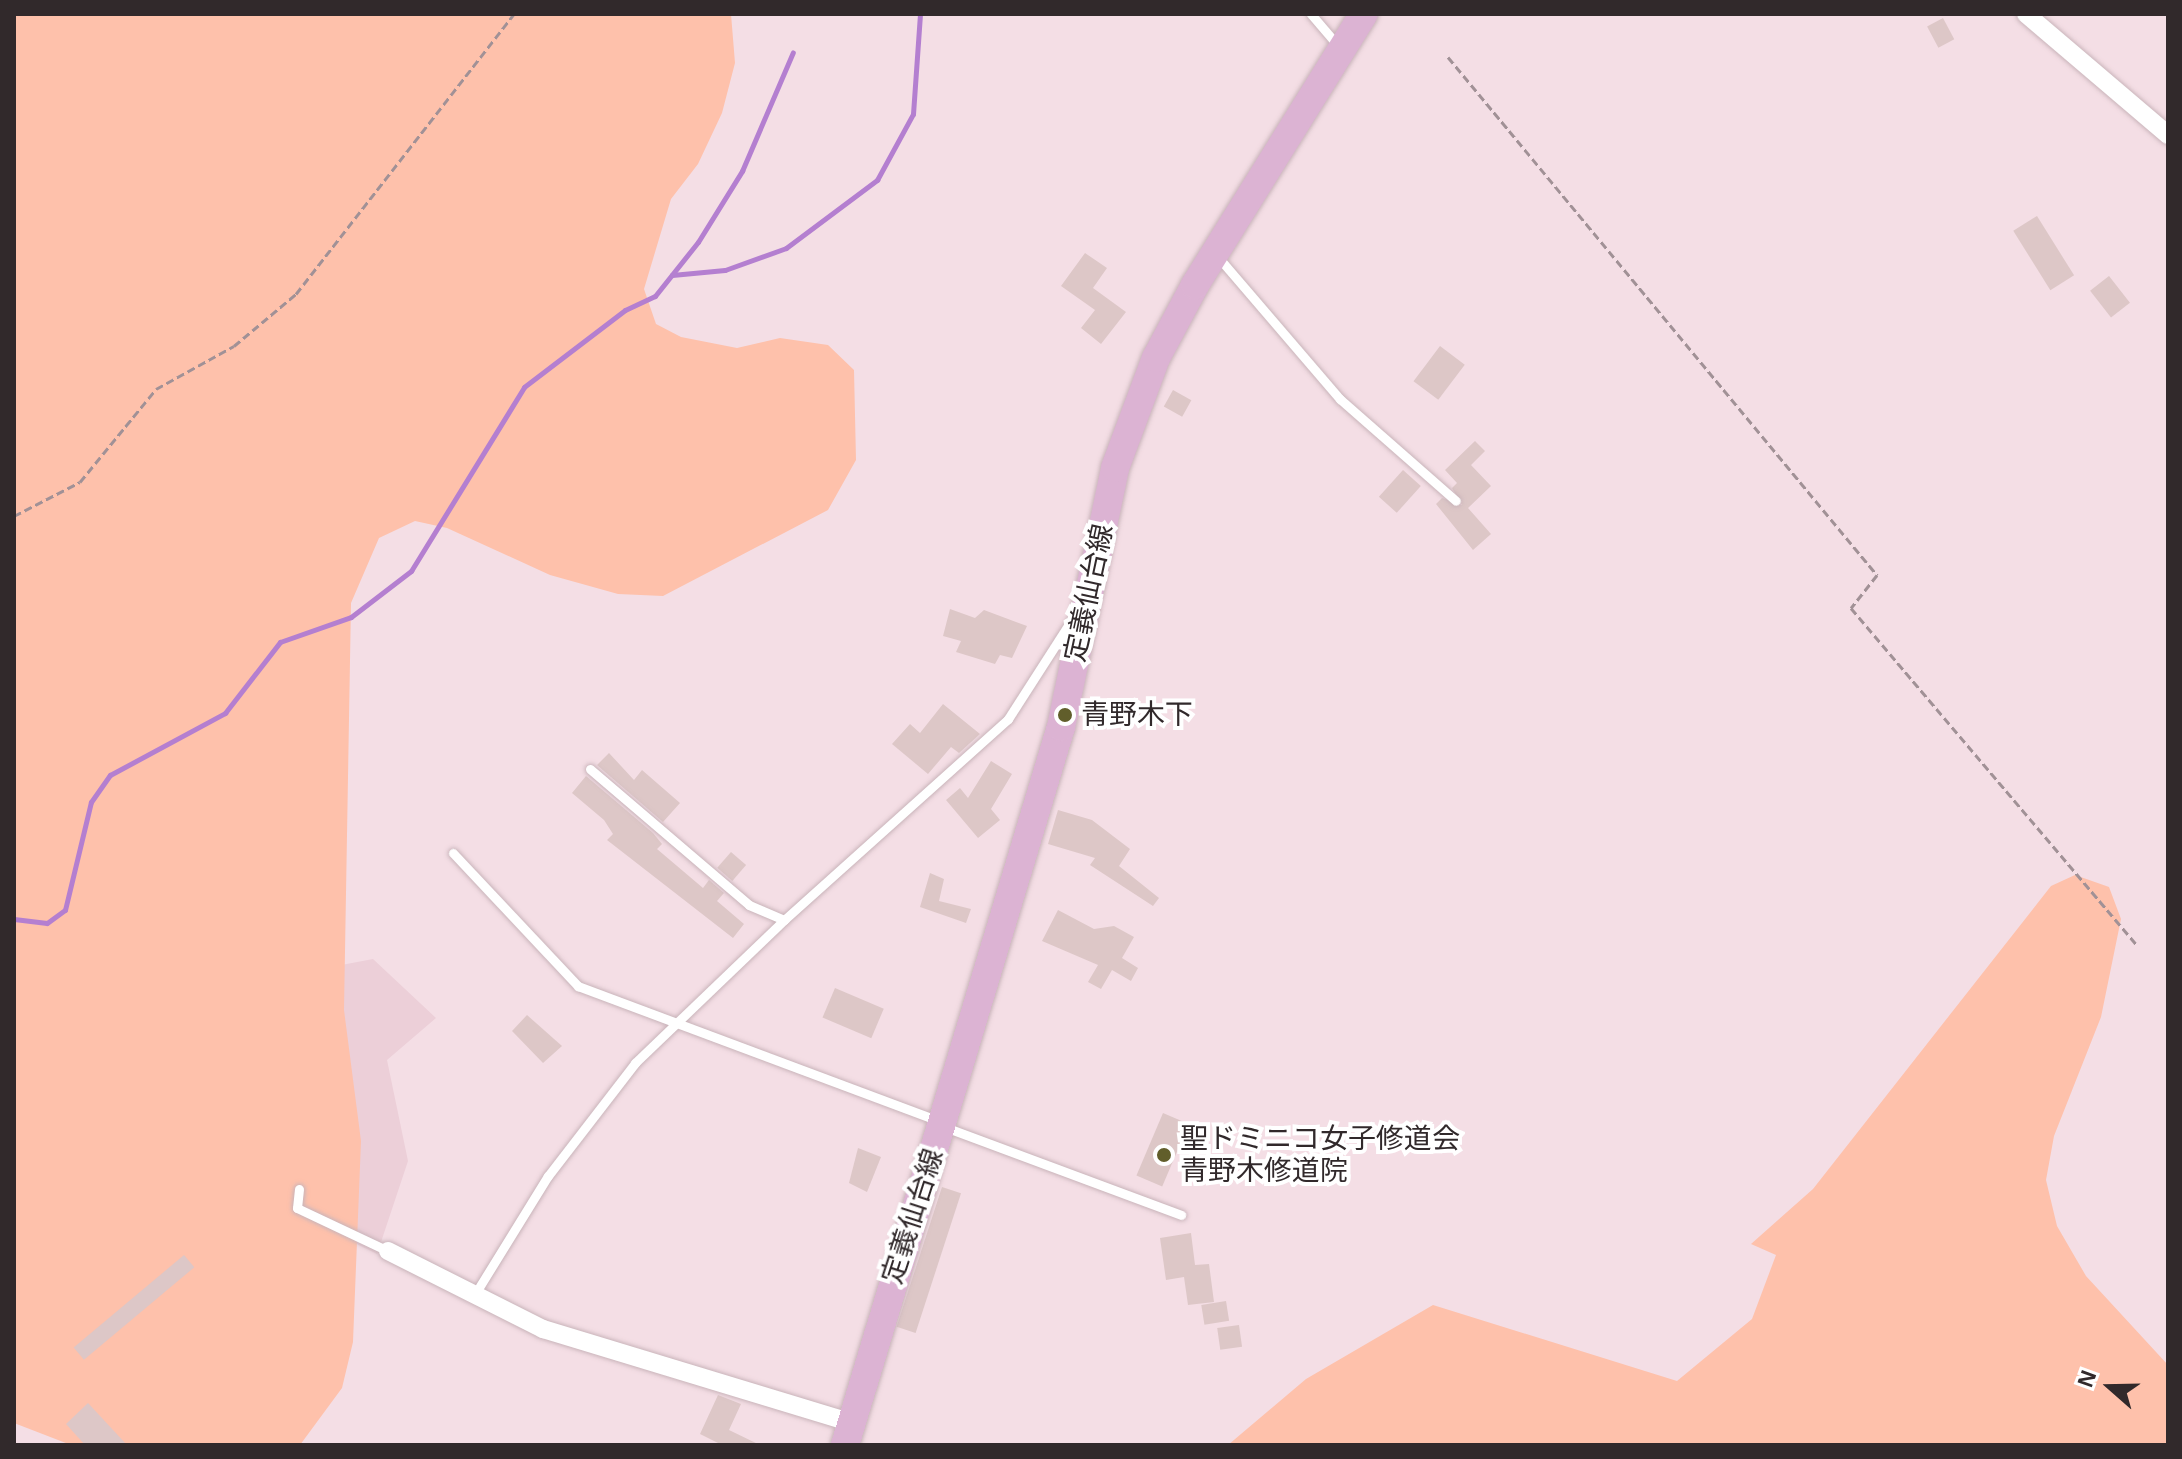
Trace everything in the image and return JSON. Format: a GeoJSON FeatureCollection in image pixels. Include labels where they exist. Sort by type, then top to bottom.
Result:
{"type":"FeatureCollection","features":[{"type":"Feature","properties":{"kind":"main road","name":"定義仙台線"},"geometry":{"type":"LineString","coordinates":[[848,1434],[1057,741],[1115,468],[1138,404],[1215,254],[1364,14]]}},
{"type":"Feature","properties":{"kind":"street"},"geometry":{"type":"LineString","coordinates":[[2026,14],[2168,135]]}},
{"type":"Feature","properties":{"kind":"street"},"geometry":{"type":"LineString","coordinates":[[388,1251],[473,1298],[543,1329],[848,1434]]}},
{"type":"Feature","properties":{"kind":"lane"},"geometry":{"type":"LineString","coordinates":[[1311,14],[1341,50]]}},
{"type":"Feature","properties":{"kind":"lane"},"geometry":{"type":"LineString","coordinates":[[1215,254],[1340,399],[1456,501]]}},
{"type":"Feature","properties":{"kind":"lane"},"geometry":{"type":"LineString","coordinates":[[473,1298],[558,1163],[635,1063],[682,1025],[784,920],[1008,719],[1089,593]]}},
{"type":"Feature","properties":{"kind":"lane"},"geometry":{"type":"LineString","coordinates":[[590,769],[749,905],[784,920]]}},
{"type":"Feature","properties":{"kind":"lane"},"geometry":{"type":"LineString","coordinates":[[453,853],[578,986],[1181,1215]]}},
{"type":"Feature","properties":{"kind":"lane"},"geometry":{"type":"LineString","coordinates":[[299,1189],[297,1208],[388,1251]]}},
{"type":"Feature","properties":{"kind":"path"},"geometry":{"type":"LineString","coordinates":[[14,516],[80,482],[156,389],[234,346],[296,294],[514,14]]}},
{"type":"Feature","properties":{"kind":"path"},"geometry":{"type":"LineString","coordinates":[[1448,57],[1877,575],[1851,608],[2136,944]]}},
{"type":"Feature","properties":{"kind":"shaded area"},"geometry":{"type":"Polygon","coordinates":[[[14,14],[731,14],[735,63],[722,113],[698,164],[671,199],[644,289],[656,324],[681,337],[737,348],[780,338],[828,345],[854,370],[856,460],[828,510],[663,596],[618,594],[550,575],[447,528],[415,521],[379,538],[351,603],[344,1010],[361,1141],[353,1342],[342,1388],[300,1445],[71,1445],[14,1423],[14,14]]]}},
{"type":"Feature","properties":{"kind":"shaded area"},"geometry":{"type":"Polygon","coordinates":[[[2075,875],[2109,887],[2121,919],[2101,1017],[2054,1136],[2046,1180],[2057,1226],[2086,1276],[2168,1365],[2168,1445],[1228,1445],[1306,1379],[1433,1305],[1677,1381],[1752,1319],[1776,1255],[1751,1244],[1813,1189],[2051,886],[2075,875]]]}},
{"type":"Feature","properties":{"kind":"shaded area"},"geometry":{"type":"Polygon","coordinates":[[[373,959],[436,1018],[387,1060],[408,1161],[377,1254],[266,1199],[289,975],[373,959]]]}},
{"type":"Feature","properties":{"kind":"building"},"geometry":{"type":"Polygon","coordinates":[[[1943,18],[1954,39],[1938,48],[1927,26],[1943,18]]]}},
{"type":"Feature","properties":{"kind":"building"},"geometry":{"type":"Polygon","coordinates":[[[2037,216],[2074,275],[2050,290],[2013,231],[2037,216]]]}},
{"type":"Feature","properties":{"kind":"building"},"geometry":{"type":"Polygon","coordinates":[[[1085,253],[1107,268],[1093,288],[1126,312],[1101,344],[1081,328],[1095,310],[1061,286],[1085,253]]]}},
{"type":"Feature","properties":{"kind":"building"},"geometry":{"type":"Polygon","coordinates":[[[2109,276],[2130,303],[2111,318],[2090,291],[2109,276]]]}},
{"type":"Feature","properties":{"kind":"building"},"geometry":{"type":"Polygon","coordinates":[[[1440,346],[1465,365],[1438,400],[1414,381],[1440,346]]]}},
{"type":"Feature","properties":{"kind":"building"},"geometry":{"type":"Polygon","coordinates":[[[1173,390],[1191,400],[1182,417],[1164,407],[1173,390]]]}},
{"type":"Feature","properties":{"kind":"building"},"geometry":{"type":"Polygon","coordinates":[[[1475,441],[1485,451],[1471,465],[1491,486],[1468,508],[1491,534],[1473,550],[1436,504],[1442,498],[1462,505],[1452,488],[1457,483],[1445,470],[1475,441]]]}},
{"type":"Feature","properties":{"kind":"building"},"geometry":{"type":"Polygon","coordinates":[[[1403,470],[1421,486],[1397,513],[1379,497],[1403,470]]]}},
{"type":"Feature","properties":{"kind":"building"},"geometry":{"type":"Polygon","coordinates":[[[950,609],[975,618],[984,610],[1027,626],[1012,658],[1000,655],[995,664],[956,652],[961,641],[943,636],[950,609]]]}},
{"type":"Feature","properties":{"kind":"building"},"geometry":{"type":"Polygon","coordinates":[[[943,704],[980,734],[959,753],[951,747],[928,774],[892,744],[910,724],[920,733],[943,704]]]}},
{"type":"Feature","properties":{"kind":"building"},"geometry":{"type":"Polygon","coordinates":[[[609,753],[634,780],[642,770],[680,803],[663,822],[597,765],[609,753]]]}},
{"type":"Feature","properties":{"kind":"building"},"geometry":{"type":"Polygon","coordinates":[[[991,761],[1012,774],[991,809],[1000,820],[978,838],[946,800],[960,788],[968,798],[991,761]]]}},
{"type":"Feature","properties":{"kind":"building"},"geometry":{"type":"Polygon","coordinates":[[[586,776],[653,833],[662,844],[657,849],[703,888],[709,880],[724,893],[717,901],[744,924],[733,938],[607,840],[613,834],[604,820],[572,793],[586,776]]]}},
{"type":"Feature","properties":{"kind":"building"},"geometry":{"type":"Polygon","coordinates":[[[1058,810],[1092,820],[1130,849],[1119,866],[1159,898],[1153,906],[1090,865],[1095,858],[1048,844],[1058,810]]]}},
{"type":"Feature","properties":{"kind":"building"},"geometry":{"type":"Polygon","coordinates":[[[731,852],[746,865],[732,881],[717,868],[731,852]]]}},
{"type":"Feature","properties":{"kind":"building"},"geometry":{"type":"Polygon","coordinates":[[[930,873],[944,879],[939,901],[971,909],[966,923],[920,907],[930,873]]]}},
{"type":"Feature","properties":{"kind":"building"},"geometry":{"type":"Polygon","coordinates":[[[1058,910],[1094,929],[1114,926],[1134,937],[1122,958],[1138,968],[1131,981],[1112,970],[1101,989],[1088,982],[1098,965],[1042,941],[1058,910]]]}},
{"type":"Feature","properties":{"kind":"building"},"geometry":{"type":"Polygon","coordinates":[[[835,988],[884,1009],[871,1038],[822,1017],[835,988]]]}},
{"type":"Feature","properties":{"kind":"building"},"geometry":{"type":"Polygon","coordinates":[[[527,1015],[562,1046],[543,1063],[512,1031],[527,1015]]]}},
{"type":"Feature","properties":{"kind":"building"},"geometry":{"type":"Polygon","coordinates":[[[1163,1113],[1189,1124],[1162,1187],[1136,1176],[1163,1113]]]}},
{"type":"Feature","properties":{"kind":"building"},"geometry":{"type":"Polygon","coordinates":[[[858,1148],[881,1157],[867,1192],[849,1183],[858,1148]]]}},
{"type":"Feature","properties":{"kind":"building"},"geometry":{"type":"Polygon","coordinates":[[[942,1187],[961,1193],[916,1333],[897,1327],[942,1187]]]}},
{"type":"Feature","properties":{"kind":"building"},"geometry":{"type":"Polygon","coordinates":[[[1191,1233],[1195,1265],[1209,1264],[1214,1302],[1188,1305],[1184,1277],[1166,1280],[1160,1238],[1191,1233]]]}},
{"type":"Feature","properties":{"kind":"building"},"geometry":{"type":"Polygon","coordinates":[[[184,1255],[194,1267],[84,1360],[74,1348],[184,1255]]]}},
{"type":"Feature","properties":{"kind":"building"},"geometry":{"type":"Polygon","coordinates":[[[1226,1301],[1229,1321],[1204,1325],[1201,1305],[1226,1301]]]}},
{"type":"Feature","properties":{"kind":"building"},"geometry":{"type":"Polygon","coordinates":[[[1239,1325],[1242,1347],[1220,1350],[1217,1328],[1239,1325]]]}},
{"type":"Feature","properties":{"kind":"building"},"geometry":{"type":"Polygon","coordinates":[[[718,1395],[741,1404],[729,1430],[760,1445],[722,1445],[700,1434],[718,1395]]]}},
{"type":"Feature","properties":{"kind":"building"},"geometry":{"type":"Polygon","coordinates":[[[88,1403],[127,1445],[85,1445],[66,1424],[88,1403]]]}},
{"type":"Feature","properties":{"kind":"waterway"},"geometry":{"type":"LineString","coordinates":[[672,275],[725,270],[786,248],[877,180],[913,114],[920,14]]}},
{"type":"Feature","properties":{"kind":"waterway"},"geometry":{"type":"LineString","coordinates":[[14,919],[47,923],[65,910],[91,802],[110,775],[225,713],[280,642],[351,617],[411,571],[524,387],[625,310],[655,296],[698,242],[742,171],[793,52]]}},
{"type":"Feature","properties":{"kind":"place","name":"青野木下"},"geometry":{"type":"Point","coordinates":[1065,715]}},
{"type":"Feature","properties":{"kind":"place","name":"聖ドミニコ女子修道会 青野木修道院"},"geometry":{"type":"Point","coordinates":[1164,1155]}}]}
